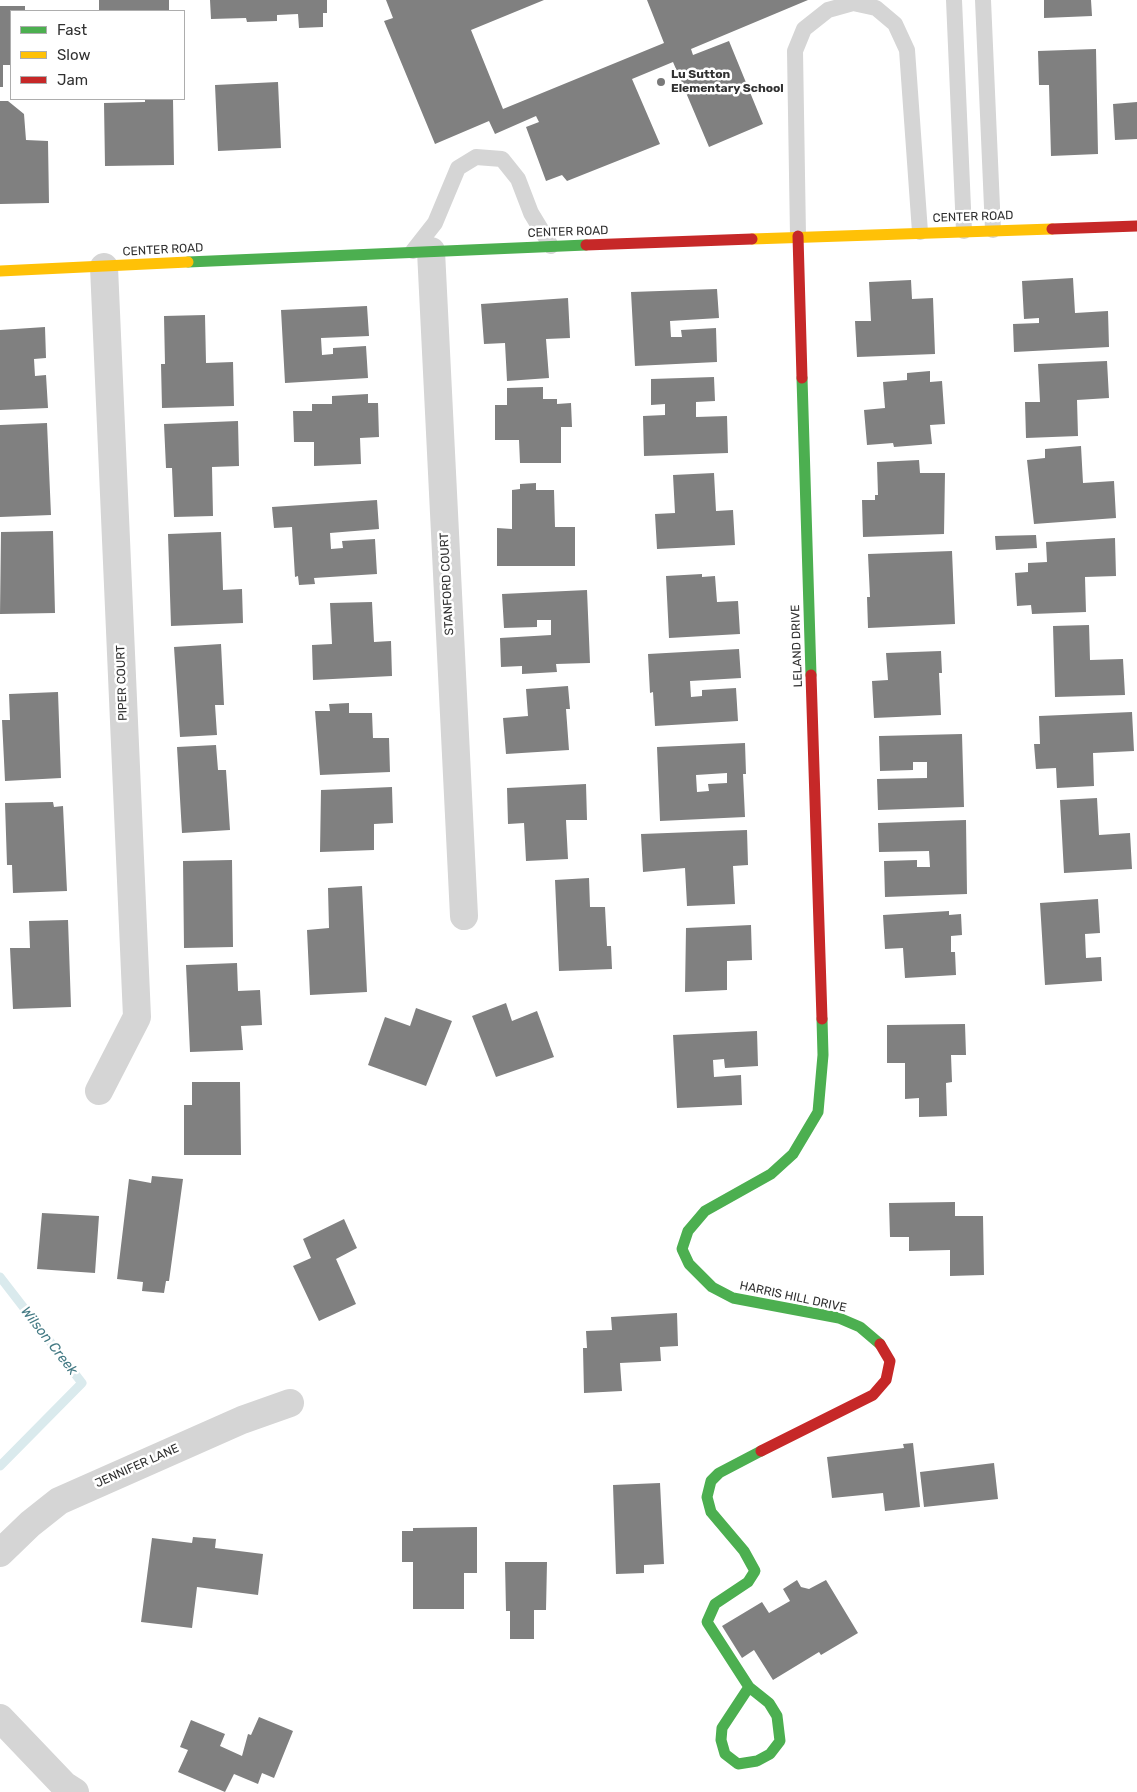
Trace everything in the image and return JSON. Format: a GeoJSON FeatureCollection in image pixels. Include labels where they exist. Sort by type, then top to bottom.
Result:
{"type":"FeatureCollection","features":[{"type":"Feature","properties":{"kind":"street","name":"CENTER ROAD"},"geometry":{"type":"LineString","coordinates":[[0,271],[798,236],[1137,226]]}},
{"type":"Feature","properties":{"kind":"street","name":"LELAND DRIVE"},"geometry":{"type":"LineString","coordinates":[[798,236],[823,1055]]}},
{"type":"Feature","properties":{"kind":"street","name":"STANFORD COURT"},"geometry":{"type":"LineString","coordinates":[[422,251],[464,916]]}},
{"type":"Feature","properties":{"kind":"street","name":"PIPER COURT"},"geometry":{"type":"LineString","coordinates":[[99,1091],[136,1017],[104,267]]}},
{"type":"Feature","properties":{"kind":"street","name":"HARRIS HILL DRIVE"},"geometry":{"type":"LineString","coordinates":[[749,1687],[722,1728],[720,1740],[724,1754],[738,1764],[756,1761],[770,1754],[780,1741],[777,1716],[769,1703],[749,1687],[707,1622],[714,1604],[748,1582],[755,1571],[744,1551],[710,1512],[707,1497],[711,1482],[719,1473],[736,1463],[873,1395],[886,1380],[890,1361],[877,1340],[860,1327],[839,1318],[733,1298],[719,1291],[712,1287],[689,1264],[682,1249],[688,1231],[706,1211],[771,1174],[793,1154],[818,1112],[823,1055]]}},
{"type":"Feature","properties":{"kind":"street","name":"JENNIFER LANE"},"geometry":{"type":"LineString","coordinates":[[0,1553],[18,1534],[59,1501],[242,1420],[290,1403]]}},
{"type":"Feature","properties":{"kind":"street"},"geometry":{"type":"LineString","coordinates":[[0,1718],[64,1785],[75,1792]]}},
{"type":"Feature","properties":{"kind":"lane"},"geometry":{"type":"LineString","coordinates":[[954,0],[964,231]]}},
{"type":"Feature","properties":{"kind":"lane"},"geometry":{"type":"LineString","coordinates":[[983,0],[993,230]]}},
{"type":"Feature","properties":{"kind":"lane"},"geometry":{"type":"LineString","coordinates":[[798,236],[795,51],[804,29],[828,10],[853,3],[876,8],[895,24],[907,50],[920,232]]}},
{"type":"Feature","properties":{"kind":"lane"},"geometry":{"type":"LineString","coordinates":[[422,251],[458,168],[476,157],[502,159],[518,179],[530,213],[551,246]]}},
{"type":"Feature","properties":{"kind":"building"},"geometry":{"type":"Polygon","coordinates":[[[99,0],[169,0],[169,10],[99,10],[99,0]]]}},
{"type":"Feature","properties":{"kind":"building"},"geometry":{"type":"Polygon","coordinates":[[[210,0],[327,0],[327,13],[323,13],[323,27],[299,28],[298,14],[277,15],[277,21],[247,22],[246,18],[211,19],[210,0]]]}},
{"type":"Feature","properties":{"kind":"building"},"geometry":{"type":"Polygon","coordinates":[[[386,0],[544,0],[471,30],[503,109],[664,43],[647,0],[808,0],[691,49],[693,55],[729,41],[763,124],[709,147],[673,62],[632,79],[660,144],[567,181],[562,175],[546,181],[526,127],[539,122],[536,116],[495,134],[489,121],[435,144],[384,21],[393,18],[386,0]]]}},
{"type":"Feature","properties":{"kind":"building"},"geometry":{"type":"Polygon","coordinates":[[[1044,0],[1091,0],[1092,16],[1044,18],[1044,0]]]}},
{"type":"Feature","properties":{"kind":"building"},"geometry":{"type":"Polygon","coordinates":[[[0,6],[25,6],[25,10],[10,10],[10,65],[3,65],[3,87],[0,87],[0,6]]]}},
{"type":"Feature","properties":{"kind":"building"},"geometry":{"type":"Polygon","coordinates":[[[1096,49],[1098,154],[1051,156],[1049,85],[1039,85],[1038,51],[1096,49]]]}},
{"type":"Feature","properties":{"kind":"building"},"geometry":{"type":"Polygon","coordinates":[[[278,82],[281,148],[218,151],[215,85],[278,82]]]}},
{"type":"Feature","properties":{"kind":"building"},"geometry":{"type":"Polygon","coordinates":[[[145,100],[173,100],[174,165],[105,166],[104,103],[145,102],[145,100]]]}},
{"type":"Feature","properties":{"kind":"building"},"geometry":{"type":"Polygon","coordinates":[[[0,101],[8,101],[24,114],[26,140],[48,141],[49,203],[0,204],[0,101]]]}},
{"type":"Feature","properties":{"kind":"building"},"geometry":{"type":"Polygon","coordinates":[[[1137,102],[1137,139],[1115,140],[1113,104],[1137,102]]]}},
{"type":"Feature","properties":{"kind":"building"},"geometry":{"type":"Polygon","coordinates":[[[1073,278],[1075,313],[1108,311],[1109,347],[1014,352],[1013,324],[1039,323],[1039,318],[1024,319],[1022,281],[1073,278]]]}},
{"type":"Feature","properties":{"kind":"building"},"geometry":{"type":"Polygon","coordinates":[[[911,280],[912,299],[933,298],[935,354],[857,357],[855,321],[871,321],[869,282],[911,280]]]}},
{"type":"Feature","properties":{"kind":"building"},"geometry":{"type":"Polygon","coordinates":[[[717,289],[719,318],[670,321],[671,337],[682,337],[681,330],[716,328],[717,362],[635,366],[631,292],[717,289]]]}},
{"type":"Feature","properties":{"kind":"building"},"geometry":{"type":"Polygon","coordinates":[[[568,298],[570,338],[546,339],[549,378],[507,381],[505,343],[484,344],[481,304],[568,298]]]}},
{"type":"Feature","properties":{"kind":"building"},"geometry":{"type":"Polygon","coordinates":[[[367,306],[369,336],[321,338],[322,355],[333,354],[333,348],[366,346],[368,378],[285,383],[281,310],[367,306]]]}},
{"type":"Feature","properties":{"kind":"building"},"geometry":{"type":"Polygon","coordinates":[[[205,315],[206,363],[233,362],[234,406],[162,408],[161,364],[165,364],[164,316],[205,315]]]}},
{"type":"Feature","properties":{"kind":"building"},"geometry":{"type":"Polygon","coordinates":[[[45,327],[46,358],[34,359],[35,376],[46,375],[48,408],[0,410],[0,330],[45,327]]]}},
{"type":"Feature","properties":{"kind":"building"},"geometry":{"type":"Polygon","coordinates":[[[1107,361],[1109,398],[1077,400],[1078,436],[1026,438],[1025,402],[1040,402],[1038,364],[1107,361]]]}},
{"type":"Feature","properties":{"kind":"building"},"geometry":{"type":"Polygon","coordinates":[[[930,371],[930,382],[942,381],[945,424],[930,425],[932,444],[894,447],[893,443],[867,445],[864,410],[885,408],[883,382],[907,380],[907,373],[930,371]]]}},
{"type":"Feature","properties":{"kind":"building"},"geometry":{"type":"Polygon","coordinates":[[[714,377],[715,401],[696,402],[696,417],[727,416],[728,453],[644,456],[643,416],[665,415],[665,404],[651,405],[651,379],[714,377]]]}},
{"type":"Feature","properties":{"kind":"building"},"geometry":{"type":"Polygon","coordinates":[[[543,387],[543,399],[557,399],[557,404],[571,403],[572,427],[561,427],[561,463],[520,463],[519,440],[495,440],[495,405],[507,405],[507,388],[543,387]]]}},
{"type":"Feature","properties":{"kind":"building"},"geometry":{"type":"Polygon","coordinates":[[[368,394],[368,403],[378,403],[379,437],[360,438],[361,464],[314,466],[314,442],[294,442],[293,411],[312,411],[312,404],[332,404],[332,396],[368,394]]]}},
{"type":"Feature","properties":{"kind":"building"},"geometry":{"type":"Polygon","coordinates":[[[238,421],[239,466],[212,467],[213,516],[174,517],[172,468],[166,468],[164,424],[238,421]]]}},
{"type":"Feature","properties":{"kind":"building"},"geometry":{"type":"Polygon","coordinates":[[[47,423],[51,515],[0,517],[0,425],[47,423]]]}},
{"type":"Feature","properties":{"kind":"building"},"geometry":{"type":"Polygon","coordinates":[[[1081,446],[1083,483],[1114,481],[1116,518],[1034,524],[1027,460],[1045,458],[1045,449],[1081,446]]]}},
{"type":"Feature","properties":{"kind":"building"},"geometry":{"type":"Polygon","coordinates":[[[919,460],[920,473],[945,473],[944,534],[863,537],[862,500],[875,500],[875,495],[878,495],[877,462],[919,460]]]}},
{"type":"Feature","properties":{"kind":"building"},"geometry":{"type":"Polygon","coordinates":[[[714,473],[716,511],[733,510],[735,545],[657,549],[655,514],[675,513],[673,475],[714,473]]]}},
{"type":"Feature","properties":{"kind":"building"},"geometry":{"type":"Polygon","coordinates":[[[536,483],[536,490],[554,490],[555,527],[575,527],[575,566],[497,566],[497,528],[512,529],[512,490],[520,489],[520,484],[536,483]]]}},
{"type":"Feature","properties":{"kind":"building"},"geometry":{"type":"Polygon","coordinates":[[[377,500],[379,529],[330,533],[331,549],[343,548],[342,541],[375,539],[377,574],[314,578],[315,584],[299,585],[298,576],[295,577],[292,527],[274,528],[272,507],[377,500]]]}},
{"type":"Feature","properties":{"kind":"building"},"geometry":{"type":"Polygon","coordinates":[[[53,531],[55,613],[0,614],[1,532],[53,531]]]}},
{"type":"Feature","properties":{"kind":"building"},"geometry":{"type":"Polygon","coordinates":[[[221,532],[223,590],[242,589],[243,623],[171,626],[168,534],[221,532]]]}},
{"type":"Feature","properties":{"kind":"building"},"geometry":{"type":"Polygon","coordinates":[[[1036,535],[1037,548],[996,550],[995,536],[1036,535]]]}},
{"type":"Feature","properties":{"kind":"building"},"geometry":{"type":"Polygon","coordinates":[[[1115,538],[1116,576],[1085,577],[1086,612],[1032,614],[1031,605],[1017,606],[1015,573],[1028,572],[1028,563],[1047,562],[1046,542],[1115,538]]]}},
{"type":"Feature","properties":{"kind":"building"},"geometry":{"type":"Polygon","coordinates":[[[952,551],[955,624],[868,628],[867,597],[870,597],[868,554],[952,551]]]}},
{"type":"Feature","properties":{"kind":"building"},"geometry":{"type":"Polygon","coordinates":[[[702,574],[702,577],[715,576],[717,602],[738,601],[740,634],[669,638],[666,576],[702,574]]]}},
{"type":"Feature","properties":{"kind":"building"},"geometry":{"type":"Polygon","coordinates":[[[587,590],[590,663],[556,664],[557,672],[522,674],[522,666],[501,667],[500,638],[551,635],[551,620],[537,620],[537,627],[504,628],[502,594],[587,590]]]}},
{"type":"Feature","properties":{"kind":"building"},"geometry":{"type":"Polygon","coordinates":[[[372,602],[374,642],[391,641],[392,676],[313,680],[312,645],[332,644],[330,603],[372,602]]]}},
{"type":"Feature","properties":{"kind":"building"},"geometry":{"type":"Polygon","coordinates":[[[1089,625],[1090,660],[1123,659],[1125,695],[1055,697],[1053,626],[1089,625]]]}},
{"type":"Feature","properties":{"kind":"building"},"geometry":{"type":"Polygon","coordinates":[[[221,644],[224,705],[215,705],[217,735],[180,737],[174,647],[221,644]]]}},
{"type":"Feature","properties":{"kind":"building"},"geometry":{"type":"Polygon","coordinates":[[[739,649],[741,678],[690,681],[691,697],[702,696],[702,690],[736,688],[738,721],[655,726],[653,692],[650,693],[648,654],[739,649]]]}},
{"type":"Feature","properties":{"kind":"building"},"geometry":{"type":"Polygon","coordinates":[[[941,651],[942,673],[939,673],[941,715],[874,718],[872,681],[888,680],[886,653],[941,651]]]}},
{"type":"Feature","properties":{"kind":"building"},"geometry":{"type":"Polygon","coordinates":[[[568,686],[570,709],[566,709],[569,750],[506,754],[503,718],[528,716],[526,689],[568,686]]]}},
{"type":"Feature","properties":{"kind":"building"},"geometry":{"type":"Polygon","coordinates":[[[58,692],[61,778],[5,781],[2,720],[10,720],[9,694],[58,692]]]}},
{"type":"Feature","properties":{"kind":"building"},"geometry":{"type":"Polygon","coordinates":[[[349,703],[349,713],[372,713],[373,738],[389,738],[390,772],[320,775],[315,711],[330,711],[329,704],[349,703]]]}},
{"type":"Feature","properties":{"kind":"building"},"geometry":{"type":"Polygon","coordinates":[[[1132,712],[1134,751],[1093,753],[1094,786],[1057,788],[1056,768],[1036,769],[1034,744],[1040,744],[1039,716],[1132,712]]]}},
{"type":"Feature","properties":{"kind":"building"},"geometry":{"type":"Polygon","coordinates":[[[962,734],[964,807],[878,810],[877,779],[927,778],[927,762],[913,762],[913,770],[880,771],[879,736],[962,734]]]}},
{"type":"Feature","properties":{"kind":"building"},"geometry":{"type":"Polygon","coordinates":[[[745,743],[746,774],[743,774],[745,817],[660,821],[657,747],[745,743]],[[727,773],[696,775],[697,792],[709,791],[708,784],[727,783],[727,773]]]}},
{"type":"Feature","properties":{"kind":"building"},"geometry":{"type":"Polygon","coordinates":[[[216,745],[218,770],[226,770],[230,830],[182,833],[177,747],[216,745]]]}},
{"type":"Feature","properties":{"kind":"building"},"geometry":{"type":"Polygon","coordinates":[[[586,784],[587,820],[566,820],[568,859],[526,861],[524,823],[508,824],[507,788],[586,784]]]}},
{"type":"Feature","properties":{"kind":"building"},"geometry":{"type":"Polygon","coordinates":[[[392,787],[393,823],[374,824],[374,850],[320,852],[321,790],[392,787]]]}},
{"type":"Feature","properties":{"kind":"building"},"geometry":{"type":"Polygon","coordinates":[[[1097,798],[1099,835],[1130,833],[1132,869],[1064,873],[1060,800],[1097,798]]]}},
{"type":"Feature","properties":{"kind":"building"},"geometry":{"type":"Polygon","coordinates":[[[53,802],[54,807],[63,806],[67,891],[13,893],[12,865],[7,865],[5,803],[53,802]]]}},
{"type":"Feature","properties":{"kind":"building"},"geometry":{"type":"Polygon","coordinates":[[[966,820],[967,894],[885,897],[884,861],[917,860],[917,867],[930,867],[929,851],[879,852],[878,823],[966,820]]]}},
{"type":"Feature","properties":{"kind":"building"},"geometry":{"type":"Polygon","coordinates":[[[747,830],[748,865],[733,866],[735,904],[687,906],[685,868],[643,872],[641,834],[747,830]]]}},
{"type":"Feature","properties":{"kind":"building"},"geometry":{"type":"Polygon","coordinates":[[[232,860],[233,947],[184,948],[183,861],[232,860]]]}},
{"type":"Feature","properties":{"kind":"building"},"geometry":{"type":"Polygon","coordinates":[[[589,878],[590,907],[605,907],[607,946],[611,946],[612,969],[559,971],[555,880],[589,878]]]}},
{"type":"Feature","properties":{"kind":"building"},"geometry":{"type":"Polygon","coordinates":[[[362,886],[367,992],[310,995],[307,930],[329,928],[328,888],[362,886]]]}},
{"type":"Feature","properties":{"kind":"building"},"geometry":{"type":"Polygon","coordinates":[[[1098,899],[1100,933],[1085,934],[1086,958],[1101,957],[1102,981],[1045,985],[1040,903],[1098,899]]]}},
{"type":"Feature","properties":{"kind":"building"},"geometry":{"type":"Polygon","coordinates":[[[949,911],[949,915],[961,914],[962,935],[951,936],[951,952],[955,952],[956,975],[905,978],[903,948],[885,949],[883,915],[949,911]]]}},
{"type":"Feature","properties":{"kind":"building"},"geometry":{"type":"Polygon","coordinates":[[[68,920],[71,1007],[13,1009],[10,948],[30,948],[29,921],[68,920]]]}},
{"type":"Feature","properties":{"kind":"building"},"geometry":{"type":"Polygon","coordinates":[[[751,925],[752,960],[727,961],[727,990],[685,992],[686,928],[751,925]]]}},
{"type":"Feature","properties":{"kind":"building"},"geometry":{"type":"Polygon","coordinates":[[[237,963],[238,991],[260,990],[262,1025],[241,1026],[243,1050],[190,1052],[186,965],[237,963]]]}},
{"type":"Feature","properties":{"kind":"building"},"geometry":{"type":"Polygon","coordinates":[[[506,1003],[512,1021],[537,1011],[554,1057],[496,1077],[472,1016],[506,1003]]]}},
{"type":"Feature","properties":{"kind":"building"},"geometry":{"type":"Polygon","coordinates":[[[416,1008],[452,1021],[426,1086],[368,1065],[385,1017],[410,1026],[416,1008]]]}},
{"type":"Feature","properties":{"kind":"building"},"geometry":{"type":"Polygon","coordinates":[[[965,1024],[966,1055],[951,1055],[952,1082],[946,1083],[947,1116],[919,1117],[919,1098],[905,1099],[905,1063],[887,1063],[887,1025],[965,1024]]]}},
{"type":"Feature","properties":{"kind":"building"},"geometry":{"type":"Polygon","coordinates":[[[757,1031],[758,1066],[725,1068],[724,1059],[713,1060],[714,1077],[741,1075],[742,1105],[677,1108],[673,1035],[757,1031]]]}},
{"type":"Feature","properties":{"kind":"building"},"geometry":{"type":"Polygon","coordinates":[[[192,1082],[240,1082],[241,1155],[184,1155],[184,1105],[192,1105],[192,1082]]]}},
{"type":"Feature","properties":{"kind":"building"},"geometry":{"type":"Polygon","coordinates":[[[152,1176],[183,1179],[169,1281],[166,1281],[164,1293],[142,1291],[143,1282],[117,1279],[129,1179],[151,1183],[152,1176]]]}},
{"type":"Feature","properties":{"kind":"building"},"geometry":{"type":"Polygon","coordinates":[[[955,1202],[955,1216],[983,1216],[984,1275],[950,1276],[950,1250],[909,1251],[909,1237],[890,1237],[889,1203],[955,1202]]]}},
{"type":"Feature","properties":{"kind":"building"},"geometry":{"type":"Polygon","coordinates":[[[42,1213],[99,1216],[95,1273],[37,1269],[42,1213]]]}},
{"type":"Feature","properties":{"kind":"building"},"geometry":{"type":"Polygon","coordinates":[[[344,1219],[357,1248],[336,1259],[356,1304],[319,1321],[293,1266],[311,1258],[303,1239],[344,1219]]]}},
{"type":"Feature","properties":{"kind":"building"},"geometry":{"type":"Polygon","coordinates":[[[677,1313],[678,1346],[660,1347],[661,1361],[620,1363],[622,1391],[584,1393],[583,1348],[587,1348],[586,1331],[612,1330],[611,1317],[677,1313]]]}},
{"type":"Feature","properties":{"kind":"building"},"geometry":{"type":"Polygon","coordinates":[[[913,1443],[920,1507],[885,1511],[883,1493],[832,1498],[827,1457],[904,1448],[903,1444],[913,1443]]]}},
{"type":"Feature","properties":{"kind":"building"},"geometry":{"type":"Polygon","coordinates":[[[994,1463],[998,1499],[924,1507],[920,1472],[994,1463]]]}},
{"type":"Feature","properties":{"kind":"building"},"geometry":{"type":"Polygon","coordinates":[[[660,1483],[664,1564],[644,1565],[644,1573],[616,1574],[613,1485],[660,1483]]]}},
{"type":"Feature","properties":{"kind":"building"},"geometry":{"type":"Polygon","coordinates":[[[477,1527],[477,1573],[464,1573],[464,1609],[413,1609],[413,1562],[402,1562],[402,1531],[413,1531],[413,1528],[477,1527]]]}},
{"type":"Feature","properties":{"kind":"building"},"geometry":{"type":"Polygon","coordinates":[[[193,1537],[216,1539],[215,1548],[263,1554],[258,1595],[197,1587],[192,1628],[141,1622],[152,1538],[192,1543],[193,1537]]]}},
{"type":"Feature","properties":{"kind":"building"},"geometry":{"type":"Polygon","coordinates":[[[505,1562],[547,1562],[546,1610],[534,1610],[534,1639],[510,1639],[510,1611],[506,1611],[505,1562]]]}},
{"type":"Feature","properties":{"kind":"building"},"geometry":{"type":"Polygon","coordinates":[[[797,1580],[801,1587],[809,1589],[826,1580],[858,1633],[821,1655],[819,1652],[773,1680],[754,1650],[742,1658],[722,1626],[762,1602],[769,1613],[790,1601],[783,1589],[797,1580]]]}},
{"type":"Feature","properties":{"kind":"building"},"geometry":{"type":"Polygon","coordinates":[[[259,1717],[293,1731],[274,1778],[262,1773],[258,1784],[234,1774],[225,1792],[178,1772],[188,1750],[180,1747],[191,1720],[225,1734],[220,1746],[242,1756],[248,1734],[251,1735],[259,1717]]]}},
{"type":"Feature","properties":{"kind":"waterway","name":"Wilson Creek"},"geometry":{"type":"LineString","coordinates":[[0,1277],[82,1383],[0,1466]]}},
{"type":"Feature","properties":{"kind":"traffic: fast"},"geometry":{"type":"LineString","coordinates":[[188,262],[586,245]]}},
{"type":"Feature","properties":{"kind":"traffic: fast"},"geometry":{"type":"LineString","coordinates":[[802,378],[811,675]]}},
{"type":"Feature","properties":{"kind":"traffic: fast"},"geometry":{"type":"LineString","coordinates":[[822,1019],[823,1055],[818,1112],[793,1154],[771,1174],[705,1211],[688,1231],[682,1249],[689,1264],[712,1287],[733,1298],[839,1318],[860,1327],[880,1344]]}},
{"type":"Feature","properties":{"kind":"traffic: fast"},"geometry":{"type":"LineString","coordinates":[[749,1687],[769,1703],[777,1716],[780,1741],[770,1754],[757,1761],[738,1764],[725,1754],[721,1740],[722,1728],[749,1687],[707,1622],[715,1604],[748,1582],[755,1571],[744,1551],[711,1512],[707,1497],[711,1481],[719,1473],[761,1451]]}},
{"type":"Feature","properties":{"kind":"traffic: slow"},"geometry":{"type":"LineString","coordinates":[[752,239],[1052,229]]}},
{"type":"Feature","properties":{"kind":"traffic: slow"},"geometry":{"type":"LineString","coordinates":[[0,271],[188,262]]}},
{"type":"Feature","properties":{"kind":"traffic: jam"},"geometry":{"type":"LineString","coordinates":[[1052,229],[1137,226]]}},
{"type":"Feature","properties":{"kind":"traffic: jam"},"geometry":{"type":"LineString","coordinates":[[798,236],[802,378]]}},
{"type":"Feature","properties":{"kind":"traffic: jam"},"geometry":{"type":"LineString","coordinates":[[586,245],[752,239]]}},
{"type":"Feature","properties":{"kind":"traffic: jam"},"geometry":{"type":"LineString","coordinates":[[811,675],[822,1019]]}},
{"type":"Feature","properties":{"kind":"traffic: jam"},"geometry":{"type":"LineString","coordinates":[[761,1451],[873,1395],[886,1380],[890,1361],[880,1344]]}},
{"type":"Feature","properties":{"kind":"place","name":"Lu Sutton Elementary School"},"geometry":{"type":"Point","coordinates":[661,82]}}]}
